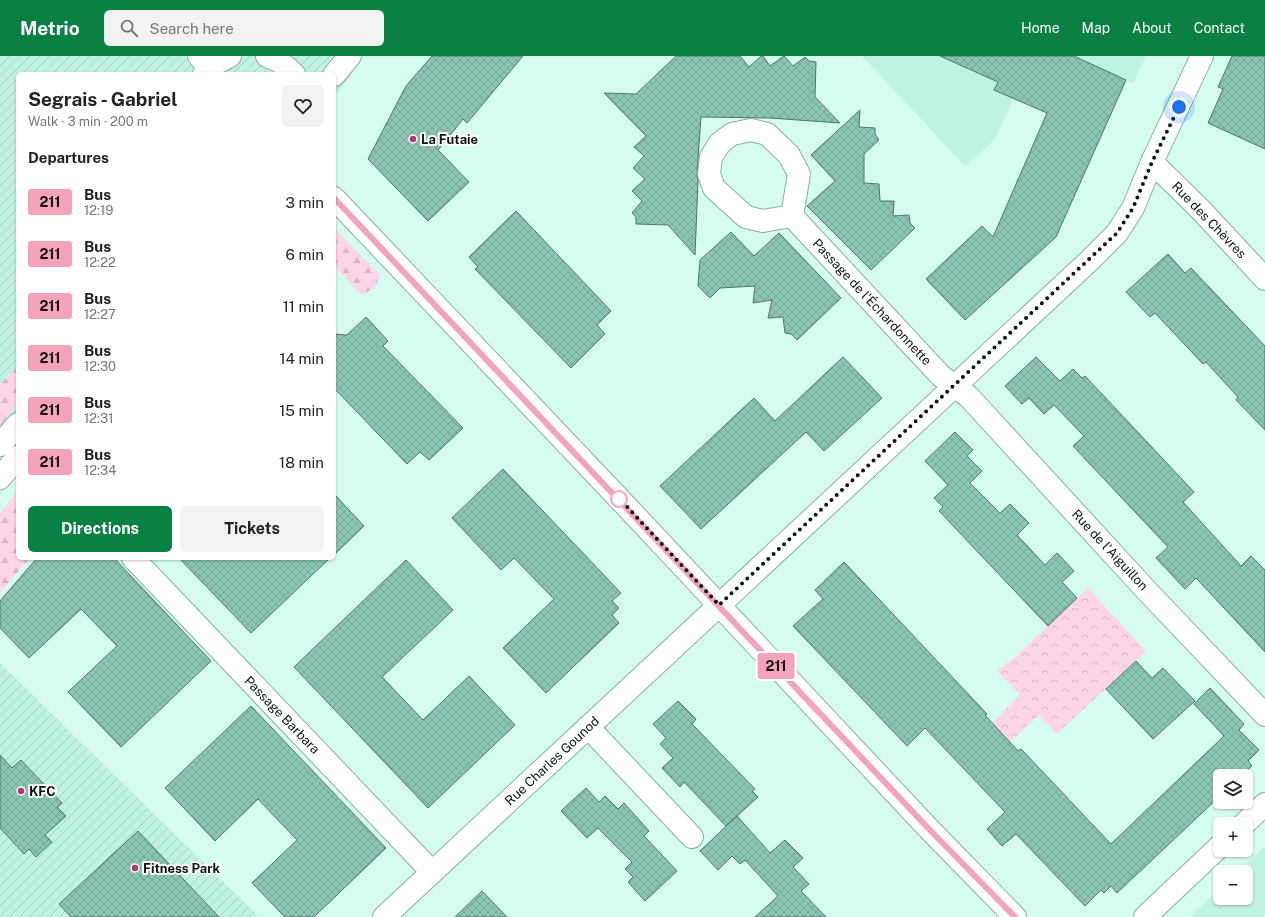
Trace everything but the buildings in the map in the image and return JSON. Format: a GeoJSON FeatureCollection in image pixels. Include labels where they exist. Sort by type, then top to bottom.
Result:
{"type":"FeatureCollection","features":[{"type":"Feature","properties":{"kind":"street"},"geometry":{"type":"LineString","coordinates":[[204,66],[230,56]]}},
{"type":"Feature","properties":{"kind":"street"},"geometry":{"type":"LineString","coordinates":[[336,73],[350,56]]}},
{"type":"Feature","properties":{"kind":"street","name":"Rue Charles Gounod"},"geometry":{"type":"LineString","coordinates":[[389,916],[432,872],[1117,233],[1133,208],[1152,162],[1202,56]]}},
{"type":"Feature","properties":{"kind":"street"},"geometry":{"type":"LineString","coordinates":[[751,130],[767,134],[789,155],[799,174],[792,216],[763,221],[746,217],[714,188],[709,174],[711,157],[720,142],[732,134],[751,130]]}},
{"type":"Feature","properties":{"kind":"street","name":"Rue des Chèvres"},"geometry":{"type":"LineString","coordinates":[[1152,162],[1265,279]]}},
{"type":"Feature","properties":{"kind":"street"},"geometry":{"type":"LineString","coordinates":[[336,200],[929,829],[1015,917]]}},
{"type":"Feature","properties":{"kind":"street","name":"Passage de l'Échardonnette"},"geometry":{"type":"LineString","coordinates":[[792,216],[941,376],[954,386]]}},
{"type":"Feature","properties":{"kind":"street","name":"Rue de l'Aiguillon"},"geometry":{"type":"LineString","coordinates":[[954,386],[968,396],[1147,591],[1265,715]]}},
{"type":"Feature","properties":{"kind":"street"},"geometry":{"type":"LineString","coordinates":[[0,445],[16,426]]}},
{"type":"Feature","properties":{"kind":"street"},"geometry":{"type":"LineString","coordinates":[[0,478],[16,459]]}},
{"type":"Feature","properties":{"kind":"street","name":"Passage Barbara"},"geometry":{"type":"LineString","coordinates":[[135,560],[432,872]]}},
{"type":"Feature","properties":{"kind":"street"},"geometry":{"type":"LineString","coordinates":[[588,727],[692,837]]}},
{"type":"Feature","properties":{"kind":"street"},"geometry":{"type":"LineString","coordinates":[[1251,817],[1265,804]]}},
{"type":"Feature","properties":{"kind":"street"},"geometry":{"type":"LineString","coordinates":[[1145,917],[1213,853]]}},
{"type":"Feature","properties":{"kind":"shaded area"},"geometry":{"type":"Polygon","coordinates":[[[0,56],[364,56],[336,96],[336,72],[16,72],[16,476],[0,495],[0,56]]]}},
{"type":"Feature","properties":{"kind":"shaded area"},"geometry":{"type":"Polygon","coordinates":[[[862,56],[1033,56],[994,141],[965,166],[862,56]]]}},
{"type":"Feature","properties":{"kind":"shaded area"},"geometry":{"type":"Polygon","coordinates":[[[1074,56],[1146,56],[1133,83],[1074,56]]]}},
{"type":"Feature","properties":{"kind":"shaded area"},"geometry":{"type":"Polygon","coordinates":[[[0,663],[259,917],[0,917],[0,663]]]}},
{"type":"Feature","properties":{"kind":"shaded area"},"geometry":{"type":"Polygon","coordinates":[[[1265,846],[1265,917],[1190,917],[1213,896],[1213,905],[1253,905],[1253,865],[1245,865],[1265,846]]]}},
{"type":"Feature","properties":{"kind":"green space"},"geometry":{"type":"Polygon","coordinates":[[[336,229],[380,275],[375,288],[361,295],[336,267],[336,229]]]}},
{"type":"Feature","properties":{"kind":"green space"},"geometry":{"type":"Polygon","coordinates":[[[16,368],[16,406],[0,426],[0,385],[16,368]]]}},
{"type":"Feature","properties":{"kind":"green space"},"geometry":{"type":"Polygon","coordinates":[[[16,493],[16,560],[28,560],[0,593],[0,513],[16,493]]]}},
{"type":"Feature","properties":{"kind":"green space"},"geometry":{"type":"Polygon","coordinates":[[[1088,588],[1146,651],[1057,734],[1039,715],[1010,742],[992,723],[1020,695],[997,671],[1014,658],[1088,588]]]}},
{"type":"Feature","properties":{"kind":"bus line","name":"211"},"geometry":{"type":"LineString","coordinates":[[336,200],[929,829],[1015,917]]}},
{"type":"Feature","properties":{"kind":"place","name":"La Futaie"},"geometry":{"type":"Point","coordinates":[413,139]}},
{"type":"Feature","properties":{"kind":"place","name":"KFC"},"geometry":{"type":"Point","coordinates":[21,791]}},
{"type":"Feature","properties":{"kind":"place","name":"Fitness Park"},"geometry":{"type":"Point","coordinates":[135,868]}},
{"type":"Feature","properties":{"kind":"route"},"geometry":{"type":"LineString","coordinates":[[619,499],[616,495],[719,605],[1088,262],[1117,233],[1139,196],[1152,162],[1179,107]]}}]}
